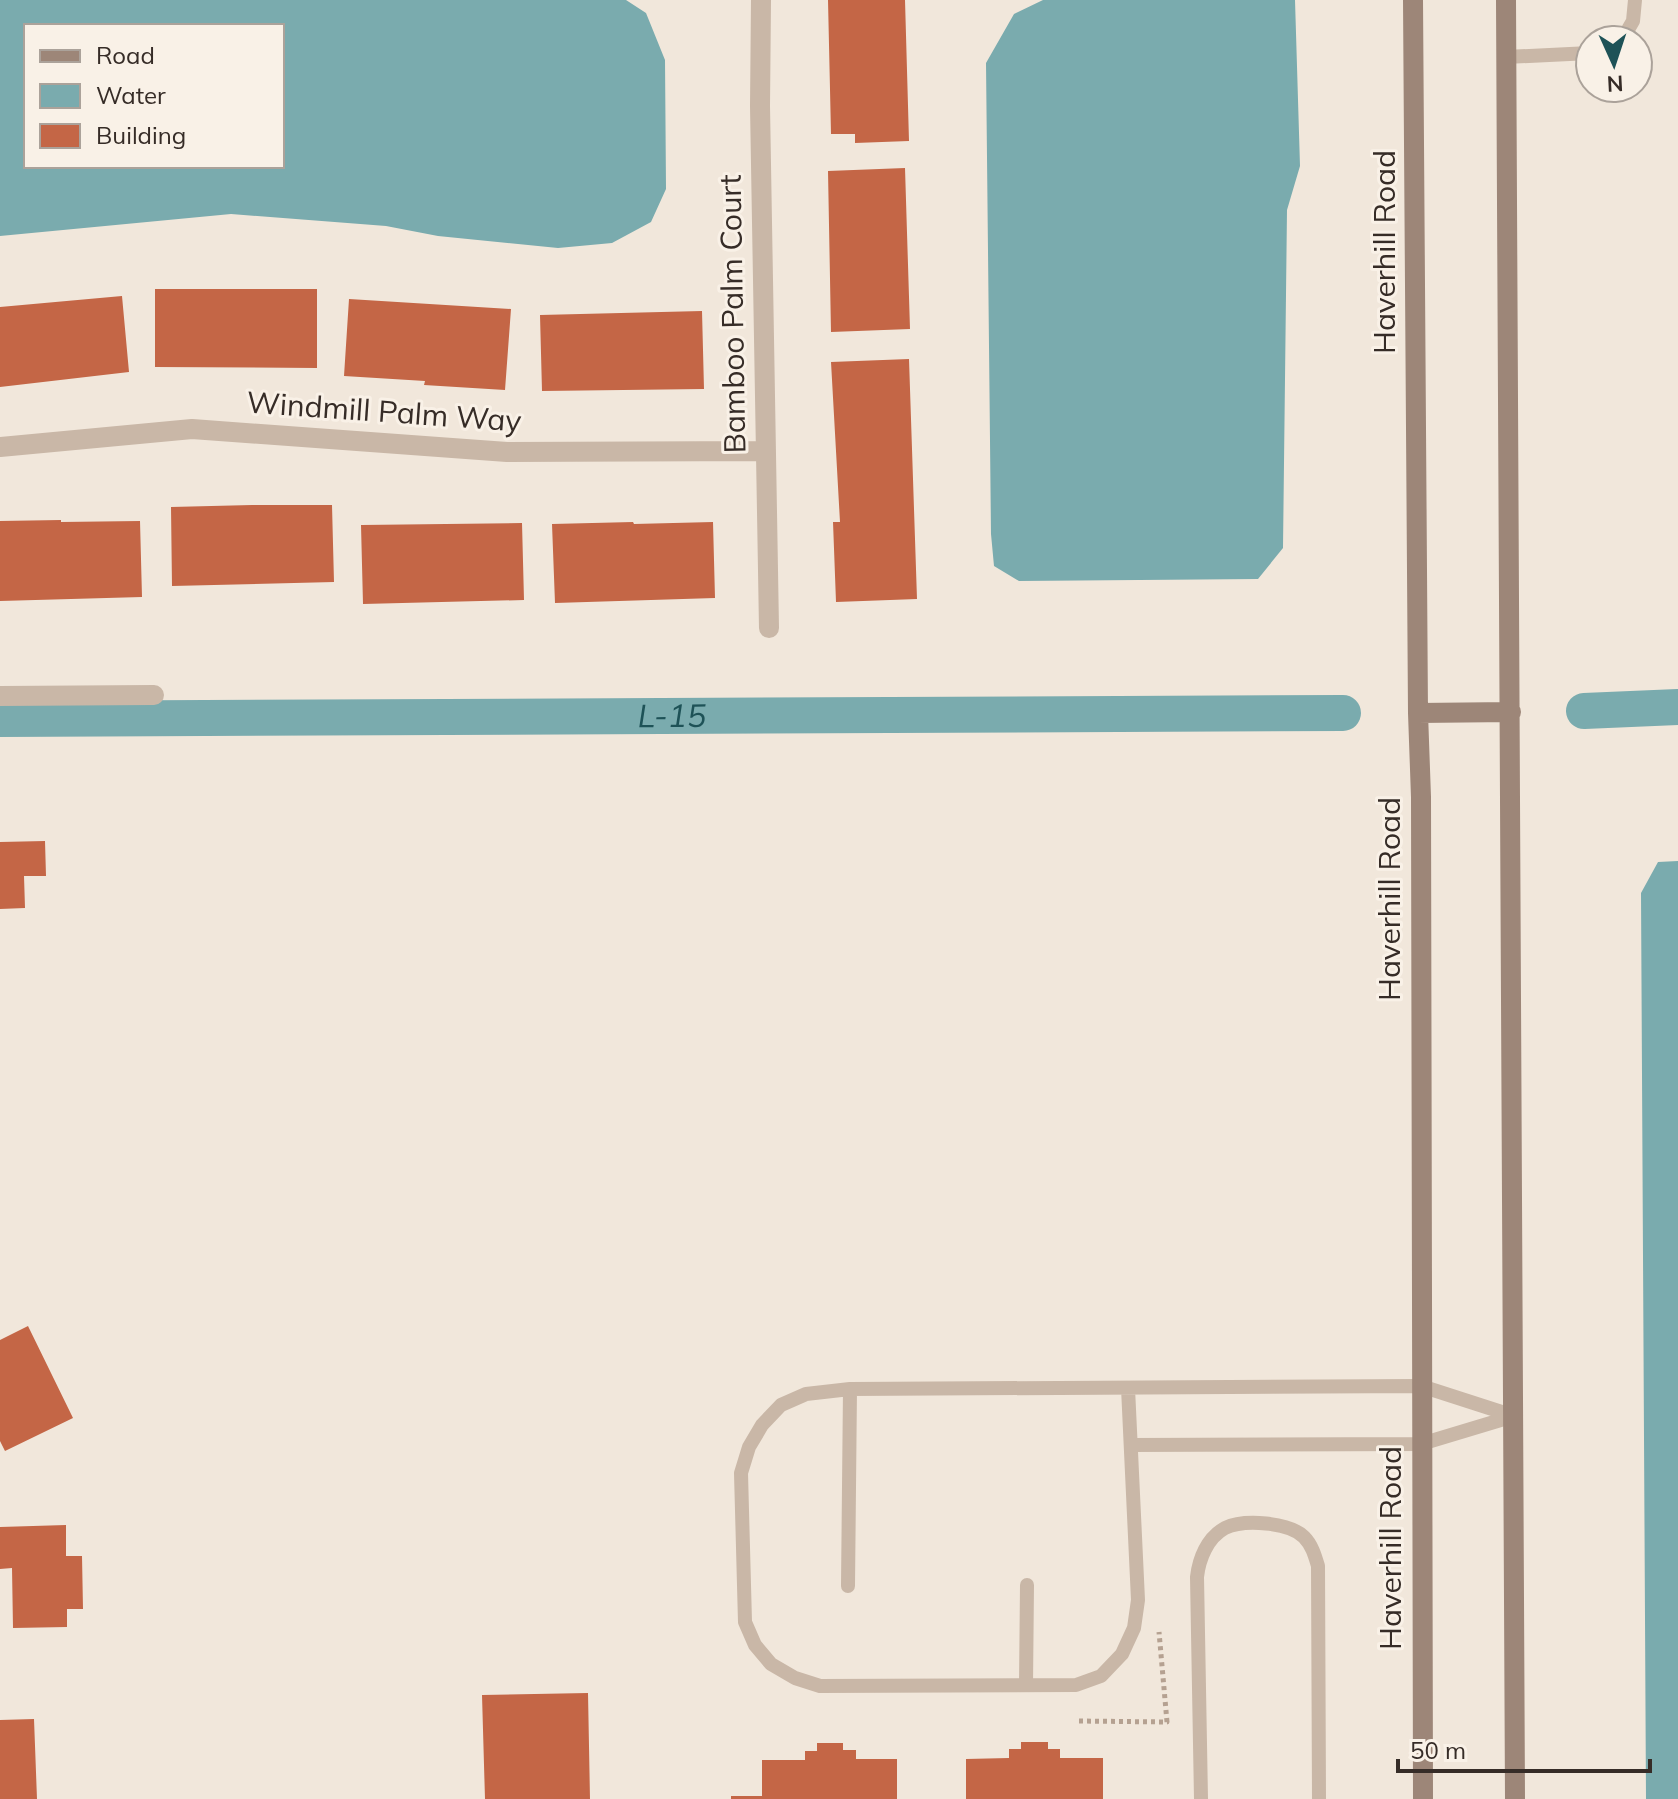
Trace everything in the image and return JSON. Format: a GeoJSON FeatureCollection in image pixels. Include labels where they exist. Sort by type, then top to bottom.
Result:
{"type":"FeatureCollection","features":[{"type":"Feature","properties":{"kind":"street","name":"Bamboo Palm Court"},"geometry":{"type":"LineString","coordinates":[[761,0],[769,628]]}},
{"type":"Feature","properties":{"kind":"street","name":"Haverhill Road"},"geometry":{"type":"LineString","coordinates":[[1413,0],[1421,797],[1423,1799]]}},
{"type":"Feature","properties":{"kind":"street"},"geometry":{"type":"LineString","coordinates":[[1506,0],[1515,1799]]}},
{"type":"Feature","properties":{"kind":"street","name":"Windmill Palm Way"},"geometry":{"type":"LineString","coordinates":[[0,447],[192,429],[507,452],[765,451]]}},
{"type":"Feature","properties":{"kind":"street"},"geometry":{"type":"LineString","coordinates":[[0,696],[154,695]]}},
{"type":"Feature","properties":{"kind":"street"},"geometry":{"type":"LineString","coordinates":[[1418,713],[1511,712]]}},
{"type":"Feature","properties":{"kind":"lane"},"geometry":{"type":"LineString","coordinates":[[1631,24],[1635,0]]}},
{"type":"Feature","properties":{"kind":"lane"},"geometry":{"type":"LineString","coordinates":[[1506,57],[1574,54]]}},
{"type":"Feature","properties":{"kind":"lane"},"geometry":{"type":"LineString","coordinates":[[1128,1388],[1138,1600],[1134,1628],[1122,1654],[1101,1676],[1076,1685],[820,1686],[795,1678],[771,1664],[755,1645],[745,1622],[741,1473],[749,1447],[762,1425],[781,1405],[806,1394],[850,1389],[1421,1386],[1514,1416]]}},
{"type":"Feature","properties":{"kind":"lane"},"geometry":{"type":"LineString","coordinates":[[848,1586],[850,1389]]}},
{"type":"Feature","properties":{"kind":"lane"},"geometry":{"type":"LineString","coordinates":[[1131,1445],[1421,1444],[1514,1416]]}},
{"type":"Feature","properties":{"kind":"lane"},"geometry":{"type":"LineString","coordinates":[[1201,1799],[1199,1562],[1208,1545],[1225,1528],[1264,1523],[1281,1525],[1305,1538],[1318,1566],[1319,1799]]}},
{"type":"Feature","properties":{"kind":"lane"},"geometry":{"type":"LineString","coordinates":[[1026,1685],[1027,1585]]}},
{"type":"Feature","properties":{"kind":"path"},"geometry":{"type":"LineString","coordinates":[[1079,1721],[1167,1722],[1159,1631]]}},
{"type":"Feature","properties":{"kind":"water"},"geometry":{"type":"Polygon","coordinates":[[[0,0],[626,0],[646,13],[665,60],[666,189],[651,222],[612,243],[558,248],[438,236],[386,226],[231,214],[0,236],[0,0]]]}},
{"type":"Feature","properties":{"kind":"water"},"geometry":{"type":"Polygon","coordinates":[[[1043,0],[1295,0],[1300,166],[1287,210],[1283,548],[1258,579],[1019,581],[994,566],[991,534],[986,63],[1014,14],[1043,0]]]}},
{"type":"Feature","properties":{"kind":"water"},"geometry":{"type":"Polygon","coordinates":[[[1678,861],[1678,1799],[1646,1799],[1641,893],[1658,862],[1678,861]]]}},
{"type":"Feature","properties":{"kind":"building"},"geometry":{"type":"Polygon","coordinates":[[[828,0],[905,0],[909,141],[855,143],[855,134],[831,134],[828,0]]]}},
{"type":"Feature","properties":{"kind":"building"},"geometry":{"type":"Polygon","coordinates":[[[905,168],[910,329],[831,332],[828,171],[905,168]]]}},
{"type":"Feature","properties":{"kind":"building"},"geometry":{"type":"Polygon","coordinates":[[[155,289],[317,289],[317,368],[155,367],[155,289]]]}},
{"type":"Feature","properties":{"kind":"building"},"geometry":{"type":"Polygon","coordinates":[[[122,296],[129,372],[0,387],[0,307],[122,296]]]}},
{"type":"Feature","properties":{"kind":"building"},"geometry":{"type":"Polygon","coordinates":[[[349,299],[511,309],[505,390],[344,376],[349,299]]]}},
{"type":"Feature","properties":{"kind":"building"},"geometry":{"type":"Polygon","coordinates":[[[702,311],[704,389],[542,391],[540,315],[702,311]]]}},
{"type":"Feature","properties":{"kind":"building"},"geometry":{"type":"Polygon","coordinates":[[[909,359],[917,599],[836,602],[833,522],[840,522],[831,362],[909,359]]]}},
{"type":"Feature","properties":{"kind":"building"},"geometry":{"type":"Polygon","coordinates":[[[332,505],[334,582],[172,586],[171,507],[332,505]]]}},
{"type":"Feature","properties":{"kind":"building"},"geometry":{"type":"Polygon","coordinates":[[[0,521],[140,521],[142,597],[0,601],[0,521]]]}},
{"type":"Feature","properties":{"kind":"building"},"geometry":{"type":"Polygon","coordinates":[[[713,522],[715,598],[555,603],[552,524],[713,522]]]}},
{"type":"Feature","properties":{"kind":"building"},"geometry":{"type":"Polygon","coordinates":[[[522,523],[524,600],[363,604],[361,525],[522,523]]]}},
{"type":"Feature","properties":{"kind":"building"},"geometry":{"type":"Polygon","coordinates":[[[45,841],[46,876],[24,876],[25,908],[0,909],[0,842],[45,841]]]}},
{"type":"Feature","properties":{"kind":"building"},"geometry":{"type":"Polygon","coordinates":[[[28,1326],[73,1418],[5,1451],[0,1441],[0,1340],[28,1326]]]}},
{"type":"Feature","properties":{"kind":"building"},"geometry":{"type":"Polygon","coordinates":[[[66,1525],[66,1556],[82,1556],[83,1609],[67,1609],[67,1627],[13,1628],[12,1568],[0,1569],[0,1527],[66,1525]]]}},
{"type":"Feature","properties":{"kind":"building"},"geometry":{"type":"Polygon","coordinates":[[[588,1693],[590,1799],[485,1799],[482,1695],[588,1693]]]}},
{"type":"Feature","properties":{"kind":"building"},"geometry":{"type":"Polygon","coordinates":[[[34,1719],[37,1799],[0,1799],[0,1720],[34,1719]]]}},
{"type":"Feature","properties":{"kind":"building"},"geometry":{"type":"Polygon","coordinates":[[[1021,1742],[1048,1742],[1048,1749],[1060,1749],[1060,1758],[1103,1758],[1103,1799],[966,1799],[966,1759],[1009,1758],[1009,1749],[1021,1749],[1021,1742]]]}},
{"type":"Feature","properties":{"kind":"building"},"geometry":{"type":"Polygon","coordinates":[[[817,1743],[843,1743],[843,1750],[856,1750],[856,1759],[897,1759],[897,1799],[731,1799],[731,1796],[762,1796],[762,1760],[805,1760],[805,1751],[817,1751],[817,1743]]]}},
{"type":"Feature","properties":{"kind":"waterway","name":"L-15"},"geometry":{"type":"LineString","coordinates":[[1584,711],[1678,707]]}},
{"type":"Feature","properties":{"kind":"waterway","name":"L-15"},"geometry":{"type":"LineString","coordinates":[[0,719],[1343,713]]}}]}
